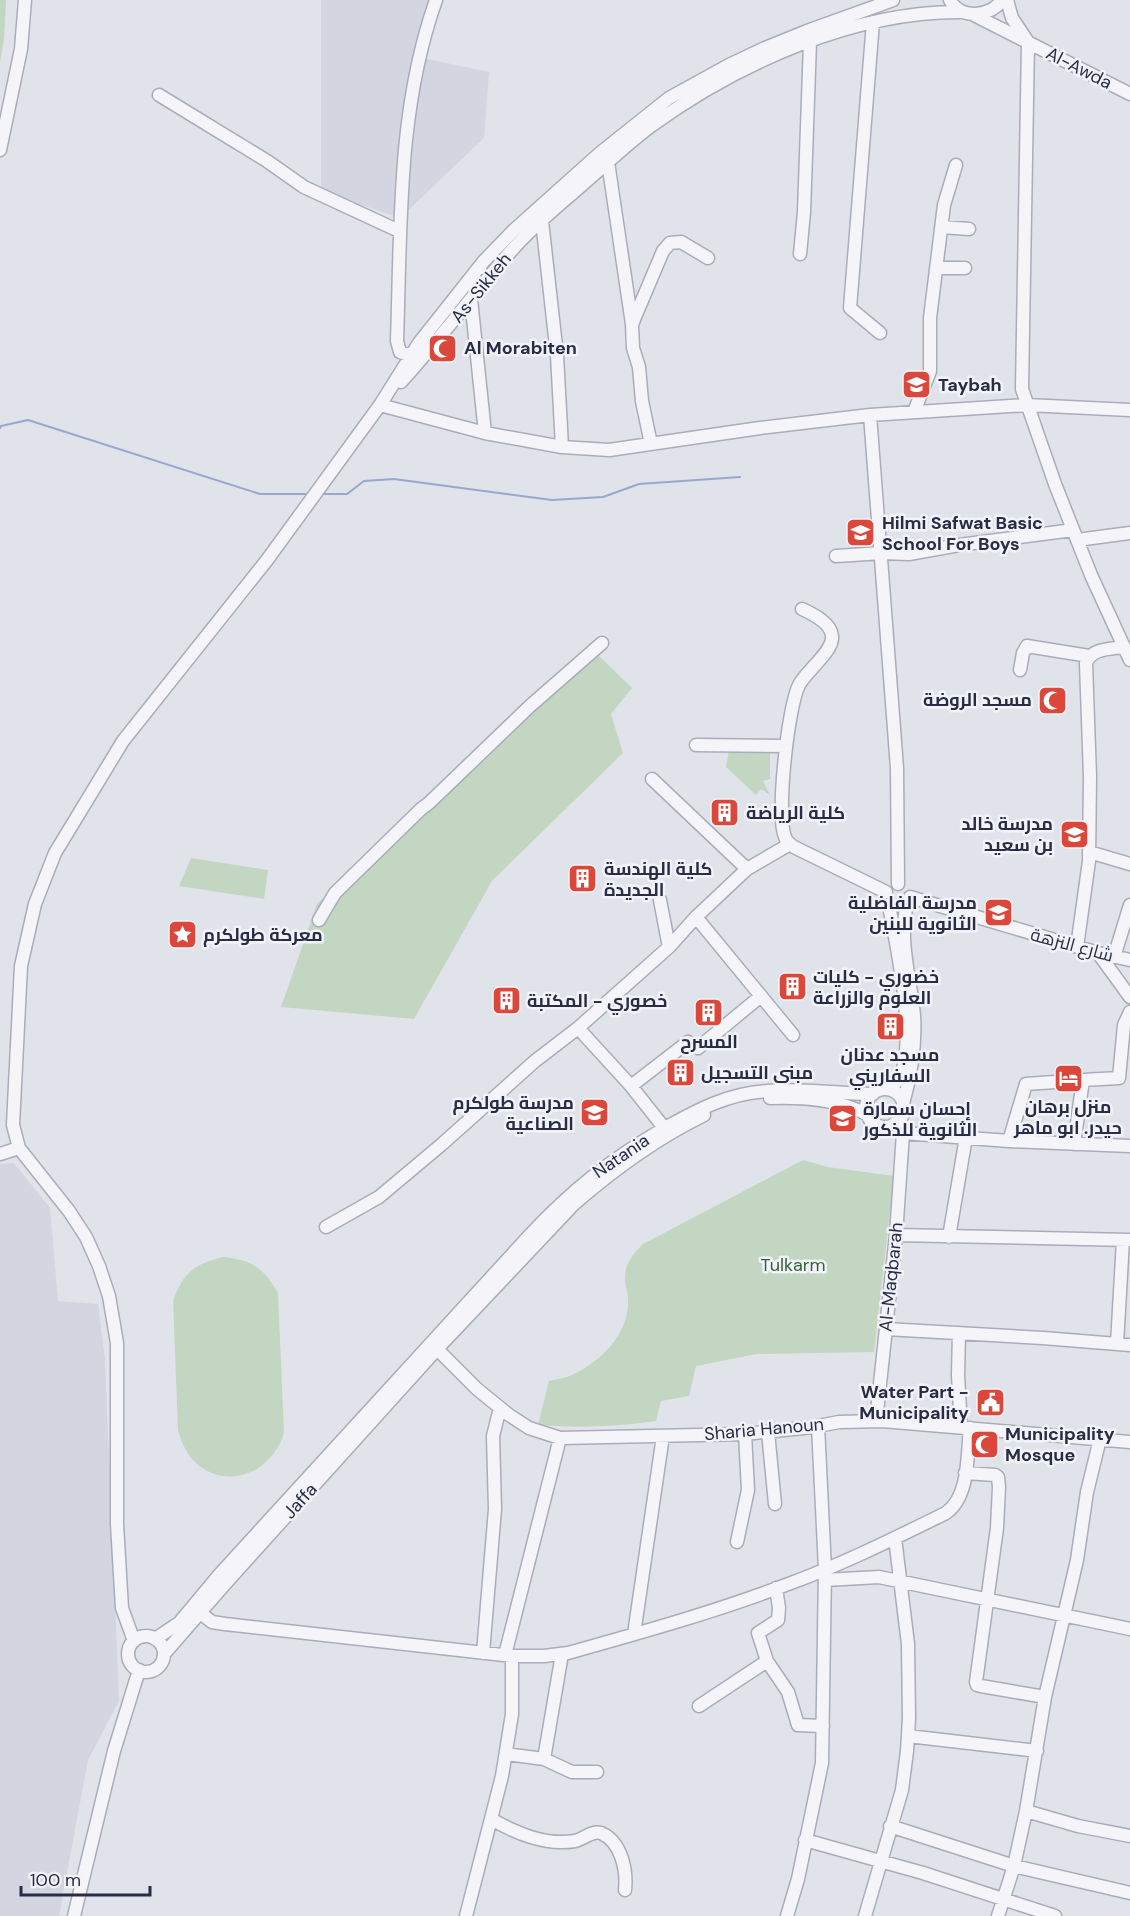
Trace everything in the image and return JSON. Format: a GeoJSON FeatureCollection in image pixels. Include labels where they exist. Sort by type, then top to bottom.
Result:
{"type":"FeatureCollection","features":[{"type":"Feature","properties":{"kind":"street"},"geometry":{"type":"LineString","coordinates":[[0,150],[21,49],[25,0]]}},
{"type":"Feature","properties":{"kind":"street"},"geometry":{"type":"LineString","coordinates":[[411,356],[400,352],[397,341],[399,231],[407,120],[420,54],[436,0]]}},
{"type":"Feature","properties":{"kind":"street","name":"As-Sikkeh"},"geometry":{"type":"LineString","coordinates":[[380,405],[419,343],[484,261],[514,230],[600,153],[669,98],[729,64],[765,48],[807,30],[893,0]]}},
{"type":"Feature","properties":{"kind":"street"},"geometry":{"type":"LineString","coordinates":[[950,0],[952,4],[967,13]]}},
{"type":"Feature","properties":{"kind":"street"},"geometry":{"type":"LineString","coordinates":[[562,447],[557,355],[542,223],[608,162],[650,128],[714,86],[756,64],[842,30],[873,22],[918,13],[981,13],[1005,0],[1012,18],[1028,42],[1022,389],[1075,535],[1130,660]]}},
{"type":"Feature","properties":{"kind":"street","name":"Al-Awda"},"geometry":{"type":"LineString","coordinates":[[967,13],[1130,94]]}},
{"type":"Feature","properties":{"kind":"street"},"geometry":{"type":"LineString","coordinates":[[873,22],[850,308],[880,333]]}},
{"type":"Feature","properties":{"kind":"street"},"geometry":{"type":"LineString","coordinates":[[800,254],[804,212],[810,42]]}},
{"type":"Feature","properties":{"kind":"street"},"geometry":{"type":"LineString","coordinates":[[159,96],[267,161],[304,187],[399,231]]}},
{"type":"Feature","properties":{"kind":"street"},"geometry":{"type":"LineString","coordinates":[[608,162],[632,326],[633,348],[639,367],[642,401],[651,444]]}},
{"type":"Feature","properties":{"kind":"street"},"geometry":{"type":"LineString","coordinates":[[914,412],[930,371],[930,318],[945,205],[956,165]]}},
{"type":"Feature","properties":{"kind":"street","name":"As-Sikkeh"},"geometry":{"type":"LineString","coordinates":[[380,405],[542,223]]}},
{"type":"Feature","properties":{"kind":"street"},"geometry":{"type":"LineString","coordinates":[[942,227],[969,229]]}},
{"type":"Feature","properties":{"kind":"street"},"geometry":{"type":"LineString","coordinates":[[632,326],[663,251],[670,243],[681,243],[708,258]]}},
{"type":"Feature","properties":{"kind":"street"},"geometry":{"type":"LineString","coordinates":[[937,268],[965,268]]}},
{"type":"Feature","properties":{"kind":"street"},"geometry":{"type":"LineString","coordinates":[[471,302],[485,434]]}},
{"type":"Feature","properties":{"kind":"street"},"geometry":{"type":"LineString","coordinates":[[134,1641],[122,1608],[117,1524],[117,1352],[109,1296],[93,1251],[78,1224],[19,1148],[13,1125],[21,966],[35,904],[55,853],[123,741],[267,560],[380,405],[485,434],[562,447],[609,450],[870,415],[1027,405],[1130,410]]}},
{"type":"Feature","properties":{"kind":"street"},"geometry":{"type":"LineString","coordinates":[[870,415],[897,768],[898,885]]}},
{"type":"Feature","properties":{"kind":"street"},"geometry":{"type":"LineString","coordinates":[[836,556],[909,554],[959,545],[1075,535],[1130,533]]}},
{"type":"Feature","properties":{"kind":"street"},"geometry":{"type":"LineString","coordinates":[[802,609],[828,627],[832,640],[829,649],[798,686],[793,701],[786,746],[784,836],[790,844],[886,892]]}},
{"type":"Feature","properties":{"kind":"street"},"geometry":{"type":"LineString","coordinates":[[319,920],[335,893],[530,706],[602,643]]}},
{"type":"Feature","properties":{"kind":"street"},"geometry":{"type":"LineString","coordinates":[[1020,670],[1023,653],[1027,646],[1089,656]]}},
{"type":"Feature","properties":{"kind":"street"},"geometry":{"type":"LineString","coordinates":[[1077,947],[1089,852],[1090,777],[1086,663],[1094,652],[1124,647]]}},
{"type":"Feature","properties":{"kind":"street"},"geometry":{"type":"LineString","coordinates":[[696,746],[786,746]]}},
{"type":"Feature","properties":{"kind":"street"},"geometry":{"type":"LineString","coordinates":[[652,779],[747,869]]}},
{"type":"Feature","properties":{"kind":"street"},"geometry":{"type":"LineString","coordinates":[[326,1227],[379,1197],[535,1061],[578,1028],[669,947],[696,917],[747,869],[790,844]]}},
{"type":"Feature","properties":{"kind":"street"},"geometry":{"type":"LineString","coordinates":[[1089,852],[1130,864]]}},
{"type":"Feature","properties":{"kind":"street"},"geometry":{"type":"LineString","coordinates":[[899,1128],[910,1077],[915,1035],[904,928],[909,901],[905,887],[898,885],[891,886],[886,892],[885,900],[889,906],[903,993],[906,1036],[901,1075],[894,1084],[873,1094],[868,1101],[868,1115],[874,1123],[886,1127],[1009,1141],[1130,1146]]}},
{"type":"Feature","properties":{"kind":"street"},"geometry":{"type":"LineString","coordinates":[[660,900],[669,947]]}},
{"type":"Feature","properties":{"kind":"street"},"geometry":{"type":"LineString","coordinates":[[889,906],[897,909],[909,901]]}},
{"type":"Feature","properties":{"kind":"street","name":"شارع النزهة"},"geometry":{"type":"LineString","coordinates":[[909,901],[1130,960]]}},
{"type":"Feature","properties":{"kind":"street"},"geometry":{"type":"LineString","coordinates":[[1114,957],[1130,905]]}},
{"type":"Feature","properties":{"kind":"street"},"geometry":{"type":"LineString","coordinates":[[696,917],[793,1035]]}},
{"type":"Feature","properties":{"kind":"street"},"geometry":{"type":"LineString","coordinates":[[1098,953],[1130,997]]}},
{"type":"Feature","properties":{"kind":"street"},"geometry":{"type":"LineString","coordinates":[[631,1086],[688,1042],[698,1048],[761,996]]}},
{"type":"Feature","properties":{"kind":"street"},"geometry":{"type":"LineString","coordinates":[[1009,1141],[1026,1084],[1119,1078],[1124,1025],[1130,1012]]}},
{"type":"Feature","properties":{"kind":"street"},"geometry":{"type":"LineString","coordinates":[[578,1028],[668,1131]]}},
{"type":"Feature","properties":{"kind":"street"},"geometry":{"type":"LineString","coordinates":[[1074,1144],[1083,1080]]}},
{"type":"Feature","properties":{"kind":"street"},"geometry":{"type":"LineString","coordinates":[[887,1089],[898,1094],[903,1104]]}},
{"type":"Feature","properties":{"kind":"street","name":"Natania"},"geometry":{"type":"LineString","coordinates":[[434,1346],[574,1204],[702,1107],[727,1098],[765,1091],[797,1090],[873,1094]]}},
{"type":"Feature","properties":{"kind":"street","name":"Natania"},"geometry":{"type":"LineString","coordinates":[[668,1131],[721,1108],[739,1102],[762,1099],[834,1102],[868,1115]]}},
{"type":"Feature","properties":{"kind":"street","name":"Al-Maqbarah"},"geometry":{"type":"LineString","coordinates":[[876,1421],[896,1235],[899,1128]]}},
{"type":"Feature","properties":{"kind":"street"},"geometry":{"type":"LineString","coordinates":[[949,1236],[966,1137]]}},
{"type":"Feature","properties":{"kind":"street"},"geometry":{"type":"LineString","coordinates":[[0,1154],[19,1148]]}},
{"type":"Feature","properties":{"kind":"street"},"geometry":{"type":"LineString","coordinates":[[896,1235],[1126,1240],[1117,1344]]}},
{"type":"Feature","properties":{"kind":"street"},"geometry":{"type":"LineString","coordinates":[[886,1329],[1130,1345]]}},
{"type":"Feature","properties":{"kind":"street"},"geometry":{"type":"LineString","coordinates":[[196,1610],[212,1622],[225,1624],[483,1653],[562,1654],[713,1611],[777,1588],[825,1575],[952,1509],[962,1494],[965,1473],[965,1427],[958,1375],[959,1333]]}},
{"type":"Feature","properties":{"kind":"street","name":"Sharia Hanoun"},"geometry":{"type":"LineString","coordinates":[[434,1346],[477,1389],[500,1408],[529,1428],[560,1438],[746,1434],[876,1421],[1130,1442]]}},
{"type":"Feature","properties":{"kind":"street","name":"Jaffa"},"geometry":{"type":"LineString","coordinates":[[164,1654],[196,1610],[434,1346]]}},
{"type":"Feature","properties":{"kind":"street"},"geometry":{"type":"LineString","coordinates":[[483,1653],[495,1509],[493,1436],[500,1408]]}},
{"type":"Feature","properties":{"kind":"street"},"geometry":{"type":"LineString","coordinates":[[787,1916],[798,1879],[822,1763],[825,1575],[818,1426]]}},
{"type":"Feature","properties":{"kind":"street"},"geometry":{"type":"LineString","coordinates":[[768,1432],[775,1504]]}},
{"type":"Feature","properties":{"kind":"street"},"geometry":{"type":"LineString","coordinates":[[737,1542],[748,1490],[746,1434]]}},
{"type":"Feature","properties":{"kind":"street"},"geometry":{"type":"LineString","coordinates":[[634,1634],[663,1436]]}},
{"type":"Feature","properties":{"kind":"street"},"geometry":{"type":"LineString","coordinates":[[466,1916],[506,1754],[512,1714],[508,1655],[560,1438]]}},
{"type":"Feature","properties":{"kind":"street"},"geometry":{"type":"LineString","coordinates":[[998,1916],[1014,1866],[1026,1811],[1045,1697],[1077,1560],[1087,1492],[1100,1439]]}},
{"type":"Feature","properties":{"kind":"street"},"geometry":{"type":"LineString","coordinates":[[965,1473],[992,1474],[998,1477],[999,1481],[997,1528],[977,1685],[1045,1697]]}},
{"type":"Feature","properties":{"kind":"street"},"geometry":{"type":"LineString","coordinates":[[865,1916],[902,1790],[908,1736],[908,1644],[895,1538]]}},
{"type":"Feature","properties":{"kind":"street"},"geometry":{"type":"LineString","coordinates":[[825,1575],[873,1576],[1130,1629]]}},
{"type":"Feature","properties":{"kind":"street"},"geometry":{"type":"LineString","coordinates":[[777,1588],[780,1608],[778,1620],[758,1633],[767,1661],[788,1692],[798,1725],[824,1726]]}},
{"type":"Feature","properties":{"kind":"street","name":"Jaffa"},"geometry":{"type":"LineString","coordinates":[[155,1639],[196,1610]]}},
{"type":"Feature","properties":{"kind":"street"},"geometry":{"type":"LineString","coordinates":[[144,1636],[155,1639],[163,1648],[163,1660],[156,1669],[144,1672],[134,1667],[128,1657],[128,1652],[134,1641],[144,1636]]}},
{"type":"Feature","properties":{"kind":"street"},"geometry":{"type":"LineString","coordinates":[[544,1759],[562,1654]]}},
{"type":"Feature","properties":{"kind":"street"},"geometry":{"type":"LineString","coordinates":[[699,1706],[767,1661]]}},
{"type":"Feature","properties":{"kind":"street"},"geometry":{"type":"LineString","coordinates":[[76,1915],[114,1751],[139,1670]]}},
{"type":"Feature","properties":{"kind":"street"},"geometry":{"type":"LineString","coordinates":[[908,1736],[1037,1751]]}},
{"type":"Feature","properties":{"kind":"street"},"geometry":{"type":"LineString","coordinates":[[506,1754],[544,1759],[572,1772],[597,1772]]}},
{"type":"Feature","properties":{"kind":"street"},"geometry":{"type":"LineString","coordinates":[[1026,1811],[1078,1826],[1130,1836]]}},
{"type":"Feature","properties":{"kind":"street"},"geometry":{"type":"LineString","coordinates":[[491,1819],[518,1833],[543,1839],[575,1841],[601,1833],[612,1842],[621,1856],[625,1872],[625,1890]]}},
{"type":"Feature","properties":{"kind":"street"},"geometry":{"type":"LineString","coordinates":[[890,1826],[1014,1866],[1130,1893]]}},
{"type":"Feature","properties":{"kind":"street"},"geometry":{"type":"LineString","coordinates":[[805,1840],[1055,1916]]}},
{"type":"Feature","properties":{"kind":"shaded area"},"geometry":{"type":"Polygon","coordinates":[[[321,0],[437,0],[423,58],[489,72],[484,138],[400,218],[321,191],[321,0]]]}},
{"type":"Feature","properties":{"kind":"shaded area"},"geometry":{"type":"Polygon","coordinates":[[[14,1163],[50,1208],[58,1301],[98,1304],[105,1360],[119,1701],[88,1760],[59,1916],[0,1916],[0,1164],[14,1163]]]}},
{"type":"Feature","properties":{"kind":"green space"},"geometry":{"type":"Polygon","coordinates":[[[0,0],[6,0],[4,40],[0,62],[0,0]]]}},
{"type":"Feature","properties":{"kind":"green space"},"geometry":{"type":"Polygon","coordinates":[[[598,655],[632,688],[611,714],[623,753],[492,881],[414,1019],[281,1007],[317,904],[419,807],[598,655]]]}},
{"type":"Feature","properties":{"kind":"green space"},"geometry":{"type":"Polygon","coordinates":[[[729,750],[770,751],[770,779],[763,781],[770,795],[761,789],[756,795],[726,767],[729,750]]]}},
{"type":"Feature","properties":{"kind":"green space"},"geometry":{"type":"Polygon","coordinates":[[[191,858],[268,870],[264,899],[179,886],[191,858]]]}},
{"type":"Feature","properties":{"kind":"green space","name":"Tulkarm"},"geometry":{"type":"Polygon","coordinates":[[[803,1160],[828,1167],[894,1176],[874,1352],[756,1354],[696,1366],[689,1396],[661,1401],[656,1421],[597,1426],[538,1425],[549,1381],[569,1376],[594,1362],[619,1334],[627,1311],[626,1269],[643,1244],[803,1160]]]}},
{"type":"Feature","properties":{"kind":"green space"},"geometry":{"type":"Polygon","coordinates":[[[223,1257],[242,1260],[256,1267],[268,1277],[278,1293],[284,1433],[269,1459],[258,1468],[232,1477],[218,1475],[204,1469],[192,1459],[178,1430],[173,1301],[181,1283],[191,1271],[204,1263],[223,1257]]]}},
{"type":"Feature","properties":{"kind":"waterway"},"geometry":{"type":"LineString","coordinates":[[0,428],[28,420],[260,494],[308,494]]}},
{"type":"Feature","properties":{"kind":"waterway"},"geometry":{"type":"LineString","coordinates":[[320,494],[347,494],[364,481],[394,479],[552,500],[603,497],[639,484],[740,477]]}},
{"type":"Feature","properties":{"kind":"place","name":"Al Morabiten"},"geometry":{"type":"Point","coordinates":[443,348]}},
{"type":"Feature","properties":{"kind":"place","name":"Taybah"},"geometry":{"type":"Point","coordinates":[917,385]}},
{"type":"Feature","properties":{"kind":"place","name":"Hilmi Safwat Basic School For Boys"},"geometry":{"type":"Point","coordinates":[861,533]}},
{"type":"Feature","properties":{"kind":"place","name":"مسجد الروضة"},"geometry":{"type":"Point","coordinates":[1053,700]}},
{"type":"Feature","properties":{"kind":"place","name":"كلية الرياضة"},"geometry":{"type":"Point","coordinates":[725,813]}},
{"type":"Feature","properties":{"kind":"place","name":"مدرسة خالد بن سعيد"},"geometry":{"type":"Point","coordinates":[1074,834]}},
{"type":"Feature","properties":{"kind":"place","name":"كلية الهندسة الجديدة"},"geometry":{"type":"Point","coordinates":[583,879]}},
{"type":"Feature","properties":{"kind":"place","name":"مدرسة الفاضلية الثانوية للبنين"},"geometry":{"type":"Point","coordinates":[998,913]}},
{"type":"Feature","properties":{"kind":"place","name":"معركة طولكرم"},"geometry":{"type":"Point","coordinates":[182,935]}},
{"type":"Feature","properties":{"kind":"place","name":"خضوري - كليات العلوم والزراعة"},"geometry":{"type":"Point","coordinates":[792,987]}},
{"type":"Feature","properties":{"kind":"place","name":"خصوري - المكتبة"},"geometry":{"type":"Point","coordinates":[506,1001]}},
{"type":"Feature","properties":{"kind":"place","name":"المسرح"},"geometry":{"type":"Point","coordinates":[709,1013]}},
{"type":"Feature","properties":{"kind":"place","name":"مسجد عدنان السفاريني"},"geometry":{"type":"Point","coordinates":[890,1026]}},
{"type":"Feature","properties":{"kind":"place","name":"مبنى التسجيل"},"geometry":{"type":"Point","coordinates":[680,1073]}},
{"type":"Feature","properties":{"kind":"place","name":"منزل برهان حيدر. ابو ماهر"},"geometry":{"type":"Point","coordinates":[1068,1078]}},
{"type":"Feature","properties":{"kind":"place","name":"مدرسة طولكرم الصناعية"},"geometry":{"type":"Point","coordinates":[595,1113]}},
{"type":"Feature","properties":{"kind":"place","name":"إحسان سمارة الثانوية للذكور"},"geometry":{"type":"Point","coordinates":[842,1119]}},
{"type":"Feature","properties":{"kind":"place","name":"Water Part - Municipality"},"geometry":{"type":"Point","coordinates":[990,1402]}},
{"type":"Feature","properties":{"kind":"place","name":"Municipality Mosque"},"geometry":{"type":"Point","coordinates":[984,1444]}}]}
